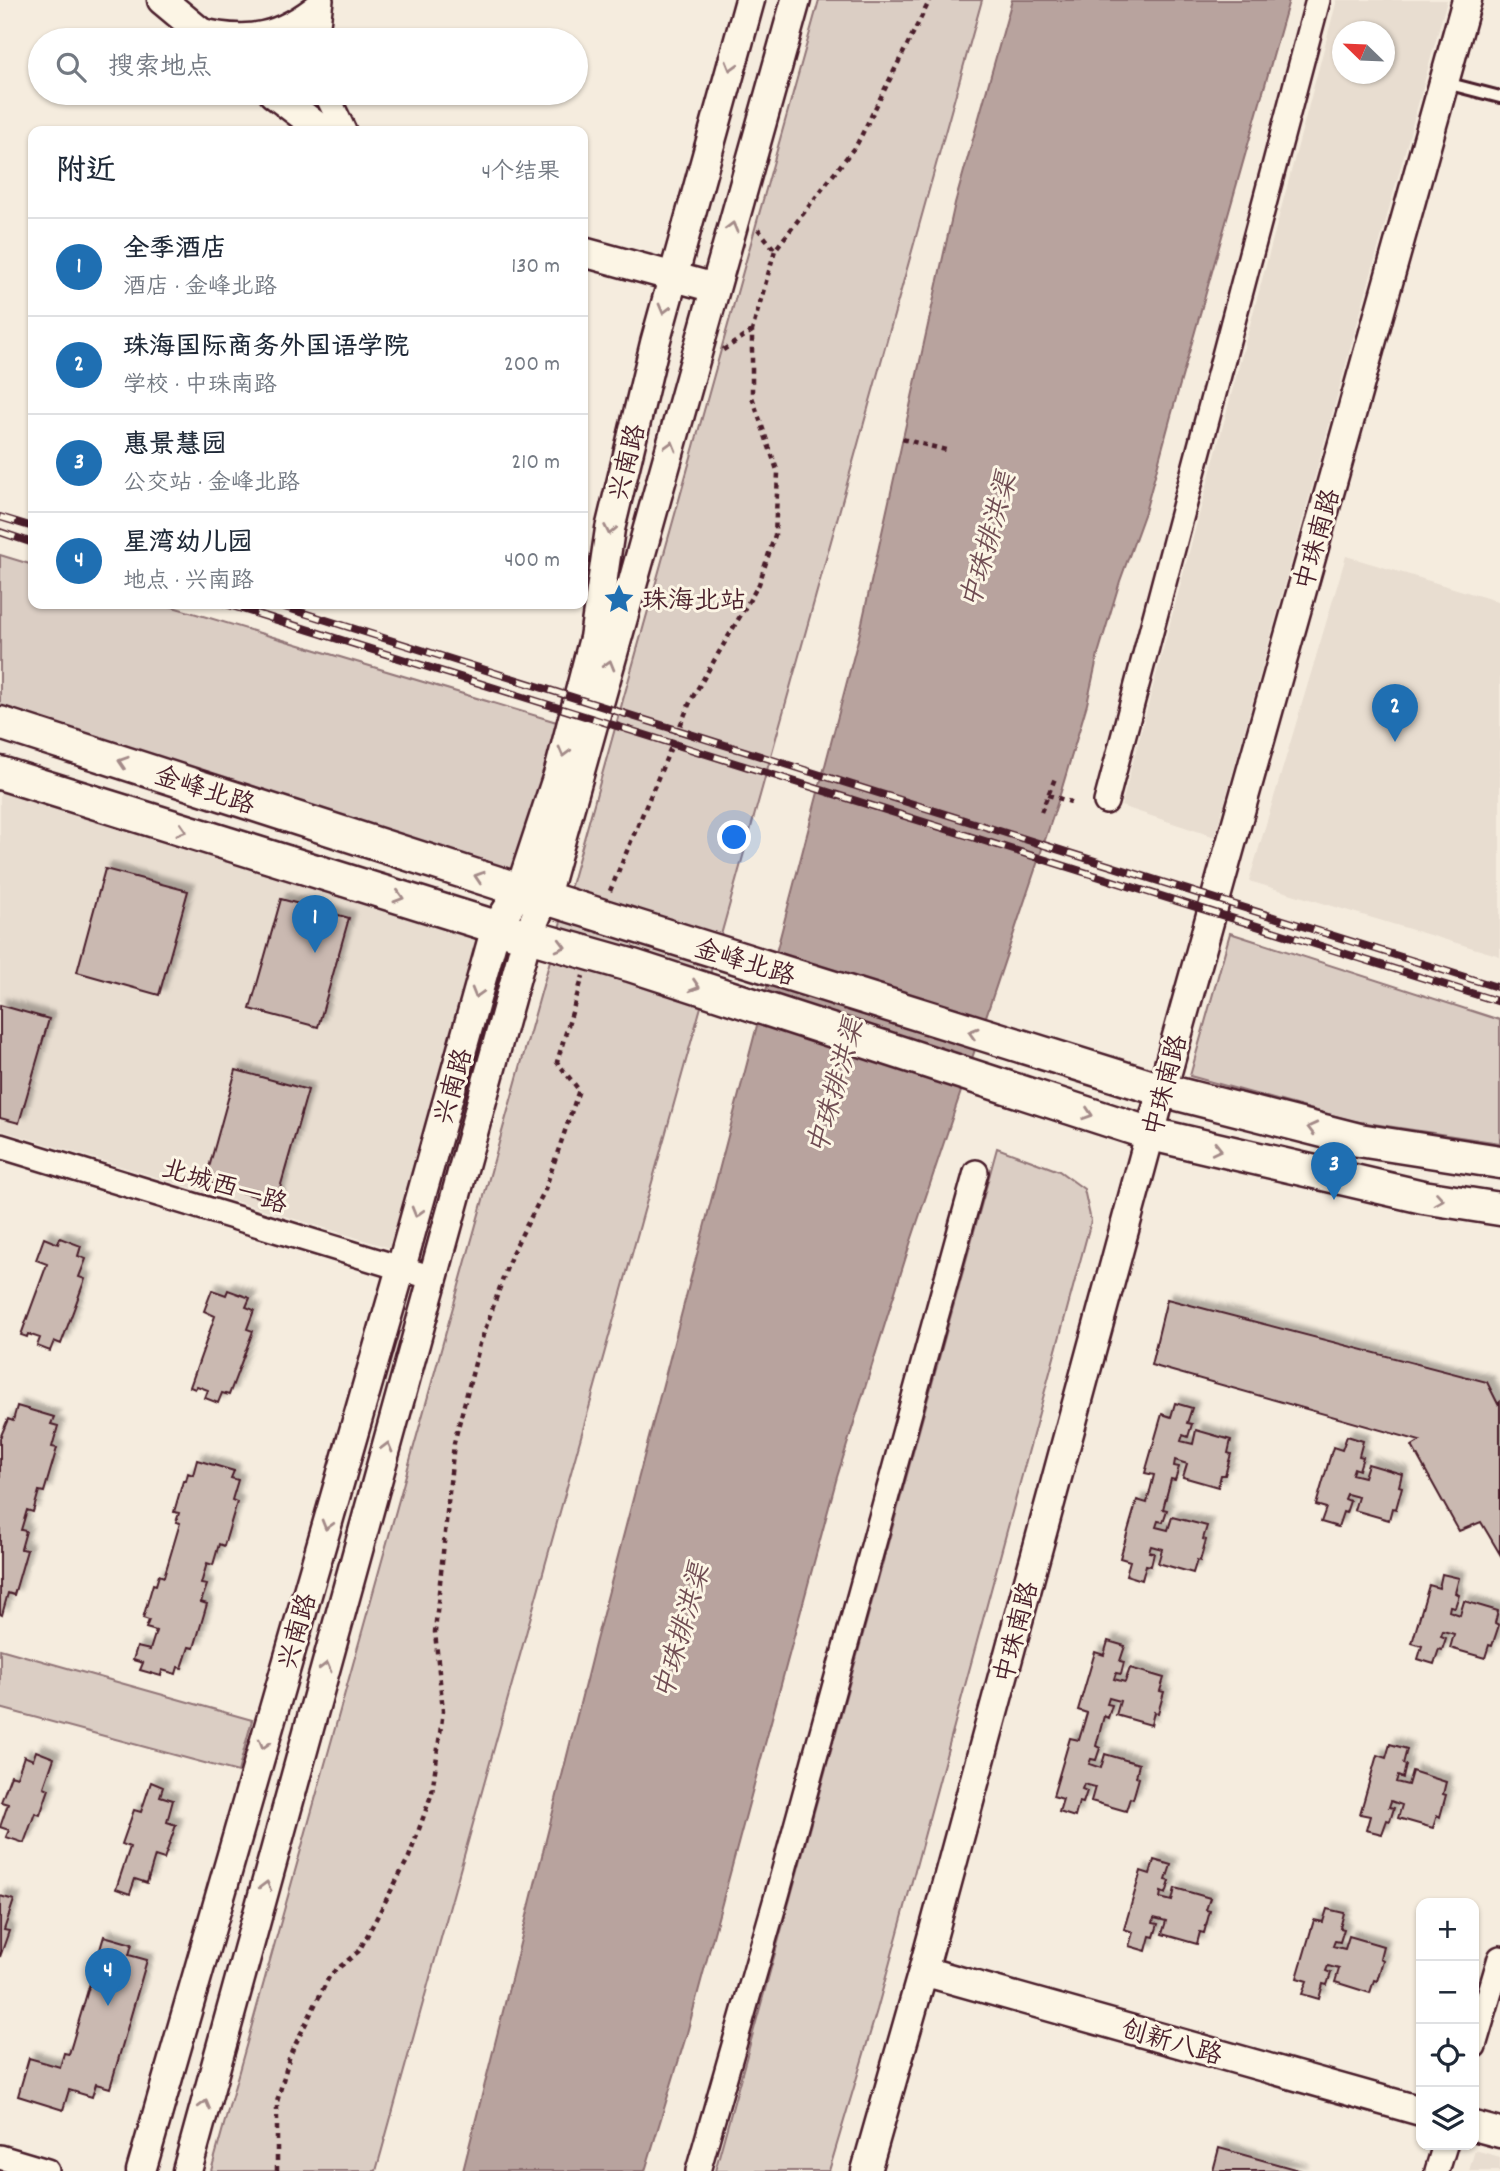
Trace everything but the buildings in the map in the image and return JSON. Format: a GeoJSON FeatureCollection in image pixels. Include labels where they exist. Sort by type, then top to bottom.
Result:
{"type":"FeatureCollection","features":[{"type":"Feature","properties":{"kind":"main road","name":"金峰北路"},"geometry":{"type":"LineString","coordinates":[[0,723],[640,928],[1162,1090],[1359,1140],[1500,1162]]}},
{"type":"Feature","properties":{"kind":"main road","name":"金峰北路"},"geometry":{"type":"LineString","coordinates":[[0,773],[496,928],[630,965],[1151,1134],[1423,1197],[1500,1209]]}},
{"type":"Feature","properties":{"kind":"street"},"geometry":{"type":"LineString","coordinates":[[162,0],[196,28]]}},
{"type":"Feature","properties":{"kind":"street","name":"兴南路"},"geometry":{"type":"LineString","coordinates":[[187,2171],[527,937],[533,893],[558,772],[594,638],[610,529],[672,276],[750,0]]}},
{"type":"Feature","properties":{"kind":"street","name":"兴南路"},"geometry":{"type":"LineString","coordinates":[[141,2171],[496,928],[533,893],[715,288],[796,0]]}},
{"type":"Feature","properties":{"kind":"street"},"geometry":{"type":"LineString","coordinates":[[1106,802],[1318,0]]}},
{"type":"Feature","properties":{"kind":"street","name":"中珠南路"},"geometry":{"type":"LineString","coordinates":[[866,2171],[923,1971],[1162,1090],[1467,0]]}},
{"type":"Feature","properties":{"kind":"street"},"geometry":{"type":"LineString","coordinates":[[282,28],[300,20],[321,1]]}},
{"type":"Feature","properties":{"kind":"street"},"geometry":{"type":"LineString","coordinates":[[318,28],[321,1]]}},
{"type":"Feature","properties":{"kind":"street"},"geometry":{"type":"LineString","coordinates":[[289,105],[316,126]]}},
{"type":"Feature","properties":{"kind":"street"},"geometry":{"type":"LineString","coordinates":[[332,105],[342,126]]}},
{"type":"Feature","properties":{"kind":"street"},"geometry":{"type":"LineString","coordinates":[[588,253],[715,288]]}},
{"type":"Feature","properties":{"kind":"street","name":"北城西一路"},"geometry":{"type":"LineString","coordinates":[[0,1146],[433,1278]]}},
{"type":"Feature","properties":{"kind":"street"},"geometry":{"type":"LineString","coordinates":[[698,2171],[778,1895],[976,1172]]}},
{"type":"Feature","properties":{"kind":"street"},"geometry":{"type":"LineString","coordinates":[[1479,2029],[1500,1958]]}},
{"type":"Feature","properties":{"kind":"street","name":"创新八路"},"geometry":{"type":"LineString","coordinates":[[923,1971],[1416,2110]]}},
{"type":"Feature","properties":{"kind":"street"},"geometry":{"type":"LineString","coordinates":[[1479,2127],[1500,2133]]}},
{"type":"Feature","properties":{"kind":"street"},"geometry":{"type":"LineString","coordinates":[[1437,2171],[1443,2150]]}},
{"type":"Feature","properties":{"kind":"street"},"geometry":{"type":"LineString","coordinates":[[0,2157],[47,2171]]}},
{"type":"Feature","properties":{"kind":"lane"},"geometry":{"type":"LineString","coordinates":[[1444,83],[1500,97]]}},
{"type":"Feature","properties":{"kind":"path"},"geometry":{"type":"LineString","coordinates":[[600,915],[691,700],[759,584],[775,535],[778,473],[752,397],[752,331],[775,250],[858,144],[930,0]]}},
{"type":"Feature","properties":{"kind":"path"},"geometry":{"type":"LineString","coordinates":[[902,439],[950,451]]}},
{"type":"Feature","properties":{"kind":"path"},"geometry":{"type":"LineString","coordinates":[[1041,812],[1056,776]]}},
{"type":"Feature","properties":{"kind":"path"},"geometry":{"type":"LineString","coordinates":[[1048,794],[1071,802]]}},
{"type":"Feature","properties":{"kind":"path"},"geometry":{"type":"LineString","coordinates":[[277,2171],[277,2102],[290,2055],[330,1975],[359,1951],[409,1857],[432,1793],[443,1711],[435,1632],[454,1443],[480,1343],[512,1253],[544,1192],[579,1090],[557,1062],[589,954]]}},
{"type":"Feature","properties":{"kind":"shaded area"},"geometry":{"type":"Polygon","coordinates":[[[819,0],[982,0],[376,2171],[211,2171],[819,0]]]}},
{"type":"Feature","properties":{"kind":"shaded area"},"geometry":{"type":"Polygon","coordinates":[[[1337,0],[1447,0],[1215,837],[1121,806],[1337,0]]]}},
{"type":"Feature","properties":{"kind":"shaded area"},"geometry":{"type":"Polygon","coordinates":[[[0,555],[28,563],[28,609],[180,609],[560,723],[513,874],[0,707],[0,555]]]}},
{"type":"Feature","properties":{"kind":"shaded area"},"geometry":{"type":"Polygon","coordinates":[[[1346,556],[1500,602],[1500,956],[1249,881],[1346,556]]]}},
{"type":"Feature","properties":{"kind":"shaded area"},"geometry":{"type":"Polygon","coordinates":[[[0,786],[482,936],[397,1250],[0,1130],[0,786]]]}},
{"type":"Feature","properties":{"kind":"shaded area"},"geometry":{"type":"Polygon","coordinates":[[[1230,933],[1500,1020],[1500,1143],[1353,1121],[1190,1076],[1230,933]]]}},
{"type":"Feature","properties":{"kind":"shaded area"},"geometry":{"type":"Polygon","coordinates":[[[997,1148],[1059,1171],[1084,1189],[1091,1221],[877,2010],[829,2171],[715,2171],[997,1148]]]}},
{"type":"Feature","properties":{"kind":"shaded area"},"geometry":{"type":"Polygon","coordinates":[[[0,1649],[252,1720],[238,1772],[0,1708],[0,1649]]]}},
{"type":"Feature","properties":{"kind":"shaded area"},"geometry":{"type":"Polygon","coordinates":[[[1475,2150],[1500,2157],[1500,2171],[1469,2171],[1475,2150]]]}},
{"type":"Feature","properties":{"kind":"water","name":"中珠排洪渠"},"geometry":{"type":"Polygon","coordinates":[[[1012,0],[1289,0],[1145,512],[1098,654],[1087,704],[1059,798],[910,1244],[837,1477],[687,2033],[645,2171],[463,2171],[595,1644],[860,632],[955,203],[1012,0]]]}},
{"type":"Feature","properties":{"kind":"railway"},"geometry":{"type":"LineString","coordinates":[[0,517],[28,525]]}},
{"type":"Feature","properties":{"kind":"railway"},"geometry":{"type":"LineString","coordinates":[[0,532],[28,541]]}},
{"type":"Feature","properties":{"kind":"railway"},"geometry":{"type":"LineString","coordinates":[[242,609],[1500,1002]]}},
{"type":"Feature","properties":{"kind":"railway"},"geometry":{"type":"LineString","coordinates":[[291,609],[1500,988]]}},
{"type":"Feature","properties":{"kind":"place","name":"珠海北站"},"geometry":{"type":"Point","coordinates":[619,599]}},
{"type":"Feature","properties":{"kind":"place","name":"珠海国际商务外国语学院"},"geometry":{"type":"Point","coordinates":[1395,742]}},
{"type":"Feature","properties":{"kind":"place","name":"全季酒店"},"geometry":{"type":"Point","coordinates":[315,953]}},
{"type":"Feature","properties":{"kind":"place","name":"惠景慧园"},"geometry":{"type":"Point","coordinates":[1334,1200]}},
{"type":"Feature","properties":{"kind":"place","name":"星湾幼儿园"},"geometry":{"type":"Point","coordinates":[108,2006]}}]}
